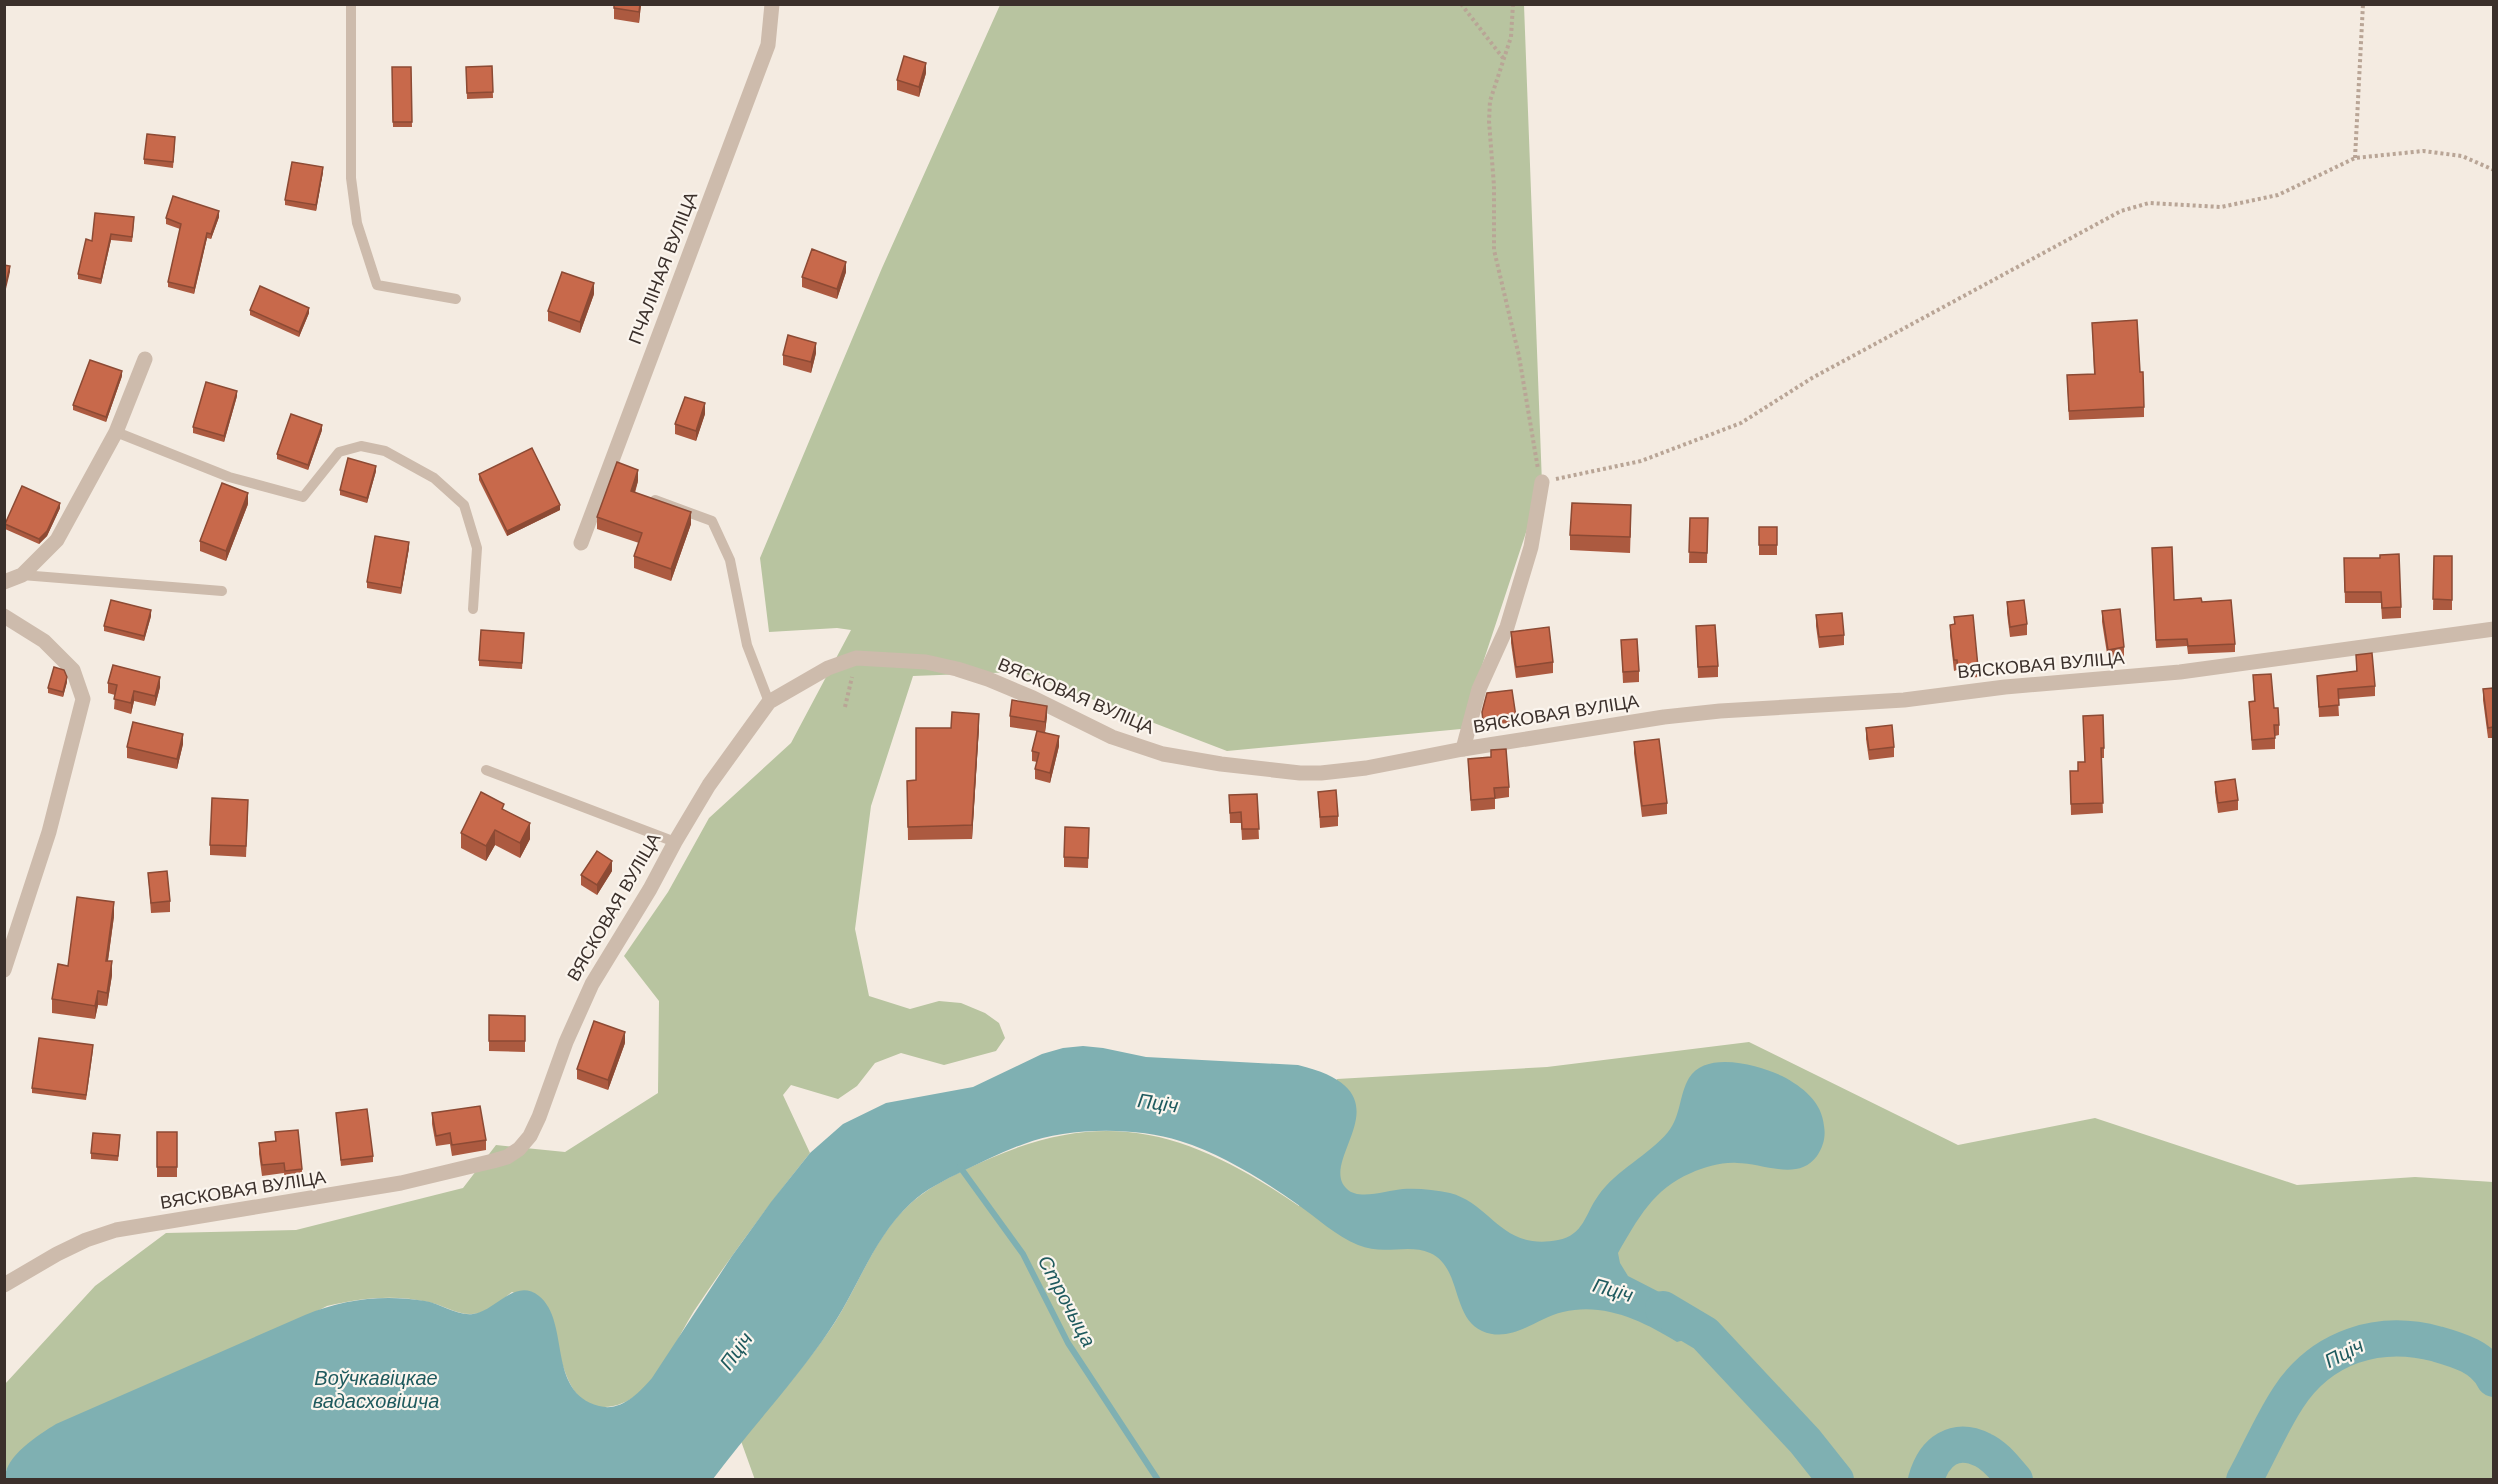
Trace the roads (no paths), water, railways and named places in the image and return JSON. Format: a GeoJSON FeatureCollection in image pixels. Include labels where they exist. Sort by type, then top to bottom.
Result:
{"type":"FeatureCollection","features":[{"type":"Feature","properties":{"kind":"street","name":"ПЧАЛІНАЯ ВУЛІЦА"},"geometry":{"type":"LineString","coordinates":[[581,543],[768,45],[772,4]]}},
{"type":"Feature","properties":{"kind":"street"},"geometry":{"type":"LineString","coordinates":[[4,582],[22,575],[57,540],[116,432],[144,359]]}},
{"type":"Feature","properties":{"kind":"street"},"geometry":{"type":"LineString","coordinates":[[1463,749],[1479,689],[1507,627],[1531,547],[1542,482]]}},
{"type":"Feature","properties":{"kind":"street"},"geometry":{"type":"LineString","coordinates":[[4,616],[44,641],[73,670],[83,699],[50,832],[4,970]]}},
{"type":"Feature","properties":{"kind":"street","name":"ВЯСКОВАЯ ВУЛІЦА"},"geometry":{"type":"LineString","coordinates":[[4,1285],[57,1254],[86,1240],[116,1230],[401,1182],[493,1161],[507,1157],[519,1149],[530,1136],[539,1118],[566,1042],[592,984],[650,889],[709,785],[769,702],[828,668],[856,658],[926,662],[957,669],[1015,690],[1112,737],[1138,747],[1221,764],[1300,773],[1321,773],[1366,768],[1463,749],[1664,717],[1904,700],[2005,687],[2180,672],[2493,629]]}},
{"type":"Feature","properties":{"kind":"lane"},"geometry":{"type":"LineString","coordinates":[[351,4],[351,178],[357,223],[377,285],[456,299]]}},
{"type":"Feature","properties":{"kind":"lane"},"geometry":{"type":"LineString","coordinates":[[116,432],[229,477],[303,496],[339,452],[361,446],[385,451],[434,478],[464,505],[477,548],[474,609]]}},
{"type":"Feature","properties":{"kind":"lane"},"geometry":{"type":"LineString","coordinates":[[645,497],[712,521],[730,560],[747,645],[769,702]]}},
{"type":"Feature","properties":{"kind":"lane"},"geometry":{"type":"LineString","coordinates":[[22,575],[222,591]]}},
{"type":"Feature","properties":{"kind":"lane"},"geometry":{"type":"LineString","coordinates":[[486,770],[675,842]]}},
{"type":"Feature","properties":{"kind":"water","name":"Воўчкавіцкае вадасховішча"},"geometry":{"type":"Polygon","coordinates":[[[1083,1046],[1146,1057],[1298,1065],[1332,1077],[1351,1092],[1356,1109],[1354,1126],[1342,1161],[1341,1176],[1347,1189],[1366,1195],[1409,1189],[1450,1193],[1477,1207],[1510,1233],[1523,1239],[1539,1242],[1558,1240],[1579,1229],[1606,1186],[1668,1132],[1675,1119],[1689,1078],[1697,1069],[1707,1064],[1733,1062],[1747,1064],[1790,1080],[1810,1096],[1820,1110],[1825,1130],[1817,1156],[1809,1164],[1790,1170],[1747,1164],[1714,1165],[1678,1179],[1657,1196],[1640,1217],[1618,1253],[1620,1263],[1628,1276],[1706,1316],[1705,1334],[1677,1342],[1623,1315],[1593,1310],[1563,1312],[1524,1329],[1504,1334],[1482,1331],[1465,1315],[1447,1269],[1430,1253],[1413,1249],[1377,1249],[1358,1245],[1334,1232],[1297,1204],[1255,1177],[1196,1146],[1143,1133],[1081,1132],[1042,1138],[1008,1150],[943,1181],[911,1203],[886,1232],[829,1331],[713,1479],[5,1479],[10,1463],[23,1447],[56,1424],[305,1315],[334,1305],[364,1299],[394,1298],[425,1301],[461,1313],[473,1314],[481,1312],[514,1293],[522,1290],[530,1291],[539,1296],[549,1308],[565,1372],[572,1387],[583,1398],[599,1406],[622,1404],[641,1390],[652,1378],[732,1256],[771,1202],[810,1153],[843,1124],[886,1103],[973,1087],[1042,1054],[1063,1048],[1083,1046]]]}},
{"type":"Feature","properties":{"kind":"waterway","name":"Строчыца"},"geometry":{"type":"LineString","coordinates":[[960,1167],[1023,1254],[1068,1343],[1158,1480]]}},
{"type":"Feature","properties":{"kind":"waterway","name":"Пціч"},"geometry":{"type":"LineString","coordinates":[[1663,1309],[1705,1334],[1805,1441],[1836,1480]]}},
{"type":"Feature","properties":{"kind":"waterway","name":"Пціч"},"geometry":{"type":"LineString","coordinates":[[2244,1480],[2282,1408],[2301,1380],[2334,1354],[2353,1346],[2393,1339],[2437,1344],[2477,1360],[2494,1379]]}},
{"type":"Feature","properties":{"kind":"waterway","name":"Пціч"},"geometry":{"type":"LineString","coordinates":[[1926,1480],[1934,1461],[1940,1454],[1947,1449],[1963,1445],[1973,1446],[1988,1453],[2015,1480]]}}]}
